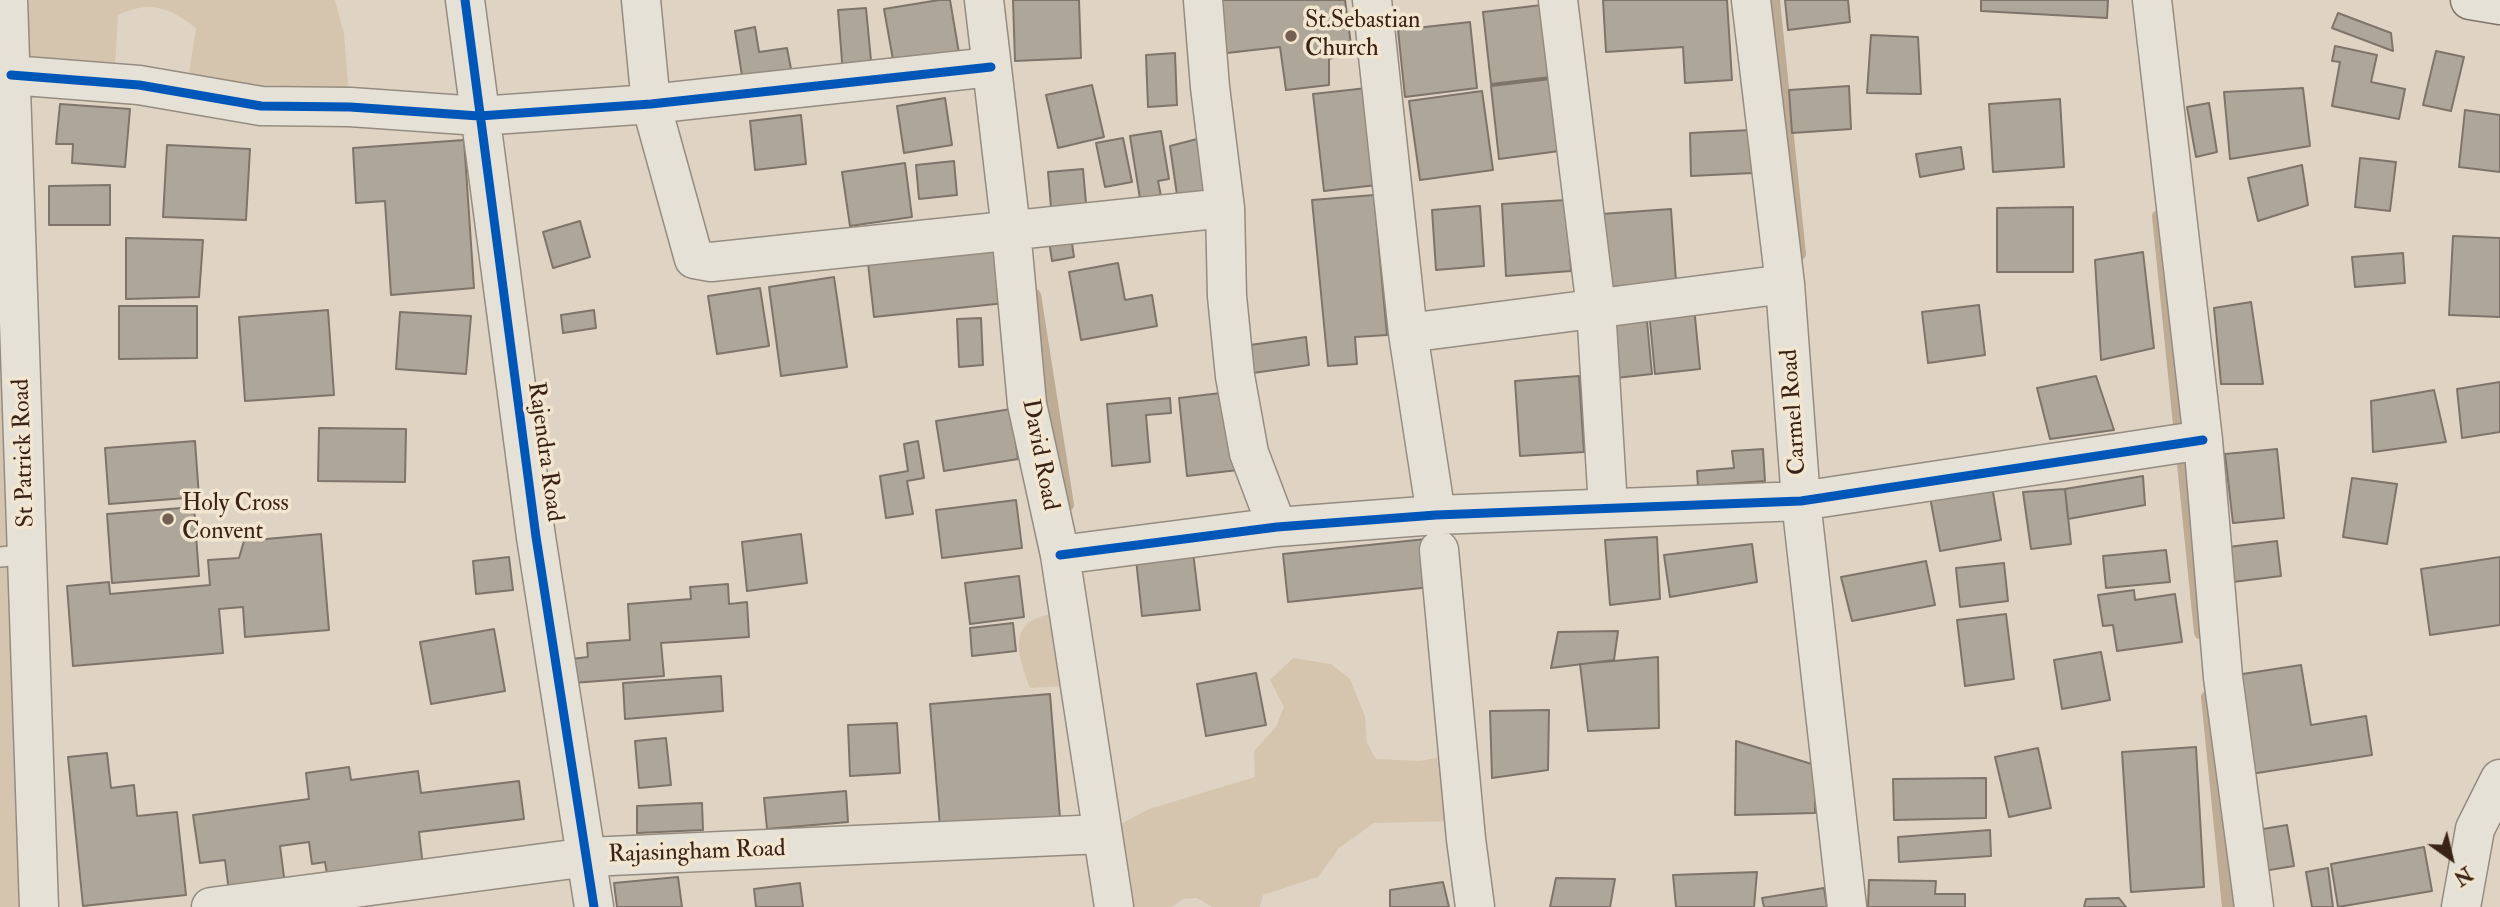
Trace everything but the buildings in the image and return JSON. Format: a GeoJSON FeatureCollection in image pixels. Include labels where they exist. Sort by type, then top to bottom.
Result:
{"type":"FeatureCollection","features":[{"type":"Feature","properties":{"kind":"street","name":"St Patrick Road"},"geometry":{"type":"LineString","coordinates":[[8,0],[15,556],[40,907]]}},
{"type":"Feature","properties":{"kind":"street","name":"Rajendra Road"},"geometry":{"type":"LineString","coordinates":[[465,0],[536,537],[594,907]]}},
{"type":"Feature","properties":{"kind":"street"},"geometry":{"type":"LineString","coordinates":[[641,0],[651,104],[694,259],[711,262],[1225,208]]}},
{"type":"Feature","properties":{"kind":"street","name":"David Road"},"geometry":{"type":"LineString","coordinates":[[984,0],[1011,230],[1027,404],[1060,555],[1114,907]]}},
{"type":"Feature","properties":{"kind":"street"},"geometry":{"type":"LineString","coordinates":[[1203,0],[1210,87],[1225,208],[1227,296],[1235,376],[1249,453],[1277,527]]}},
{"type":"Feature","properties":{"kind":"street"},"geometry":{"type":"LineString","coordinates":[[1372,0],[1408,333],[1437,532],[1475,907]]}},
{"type":"Feature","properties":{"kind":"street"},"geometry":{"type":"LineString","coordinates":[[1558,0],[1596,308],[1608,507]]}},
{"type":"Feature","properties":{"kind":"street","name":"Carmel Road"},"geometry":{"type":"LineString","coordinates":[[1751,0],[1785,284],[1801,501],[1847,907]]}},
{"type":"Feature","properties":{"kind":"street"},"geometry":{"type":"LineString","coordinates":[[2152,0],[2203,440],[2223,677],[2254,907]]}},
{"type":"Feature","properties":{"kind":"street"},"geometry":{"type":"LineString","coordinates":[[2470,0],[2500,5]]}},
{"type":"Feature","properties":{"kind":"street"},"geometry":{"type":"LineString","coordinates":[[11,75],[139,85],[261,106],[350,107],[479,116],[651,104],[991,67]]}},
{"type":"Feature","properties":{"kind":"street"},"geometry":{"type":"LineString","coordinates":[[1408,333],[1785,284]]}},
{"type":"Feature","properties":{"kind":"street"},"geometry":{"type":"LineString","coordinates":[[1060,555],[1277,527],[1437,532],[1608,507],[1801,501],[2203,440]]}},
{"type":"Feature","properties":{"kind":"street"},"geometry":{"type":"LineString","coordinates":[[2461,907],[2475,829],[2500,779]]}},
{"type":"Feature","properties":{"kind":"street","name":"Rajasingham Road"},"geometry":{"type":"LineString","coordinates":[[211,907],[587,858],[1102,834]]}},
{"type":"Feature","properties":{"kind":"shaded area"},"geometry":{"type":"Polygon","coordinates":[[[0,0],[9,5],[32,0],[335,0],[344,34],[350,107],[186,93],[196,28],[177,15],[150,7],[118,15],[114,83],[12,76],[39,907],[0,907],[0,0]]]}},
{"type":"Feature","properties":{"kind":"shaded area"},"geometry":{"type":"Polygon","coordinates":[[[1046,615],[1069,615],[1066,686],[1030,688],[1022,665],[1020,635],[1025,626],[1046,615]]]}},
{"type":"Feature","properties":{"kind":"shaded area"},"geometry":{"type":"Polygon","coordinates":[[[1293,658],[1331,664],[1350,679],[1365,716],[1367,743],[1376,759],[1420,761],[1458,754],[1464,821],[1374,823],[1339,848],[1318,877],[1263,895],[1260,907],[1212,907],[1197,898],[1183,899],[1172,907],[1133,907],[1102,834],[1149,809],[1255,777],[1254,751],[1276,727],[1284,707],[1270,680],[1293,658]]]}},
{"type":"Feature","properties":{"kind":"waterway"},"geometry":{"type":"LineString","coordinates":[[1774,0],[1800,254]]}},
{"type":"Feature","properties":{"kind":"waterway"},"geometry":{"type":"LineString","coordinates":[[2158,216],[2200,633]]}},
{"type":"Feature","properties":{"kind":"waterway"},"geometry":{"type":"LineString","coordinates":[[1035,295],[1068,505]]}},
{"type":"Feature","properties":{"kind":"waterway"},"geometry":{"type":"LineString","coordinates":[[2207,697],[2228,907]]}},
{"type":"Feature","properties":{"kind":"cycle path"},"geometry":{"type":"LineString","coordinates":[[465,0],[536,537],[594,907]]}},
{"type":"Feature","properties":{"kind":"cycle path"},"geometry":{"type":"LineString","coordinates":[[11,75],[139,85],[261,106],[350,107],[479,116],[651,104],[991,67]]}},
{"type":"Feature","properties":{"kind":"cycle path"},"geometry":{"type":"LineString","coordinates":[[1060,555],[1277,527],[1436,515],[1801,501],[2203,440]]}},
{"type":"Feature","properties":{"kind":"place","name":"St.Sebastian Church"},"geometry":{"type":"Point","coordinates":[1291,36]}},
{"type":"Feature","properties":{"kind":"place","name":"Holy Cross Convent"},"geometry":{"type":"Point","coordinates":[168,519]}}]}
